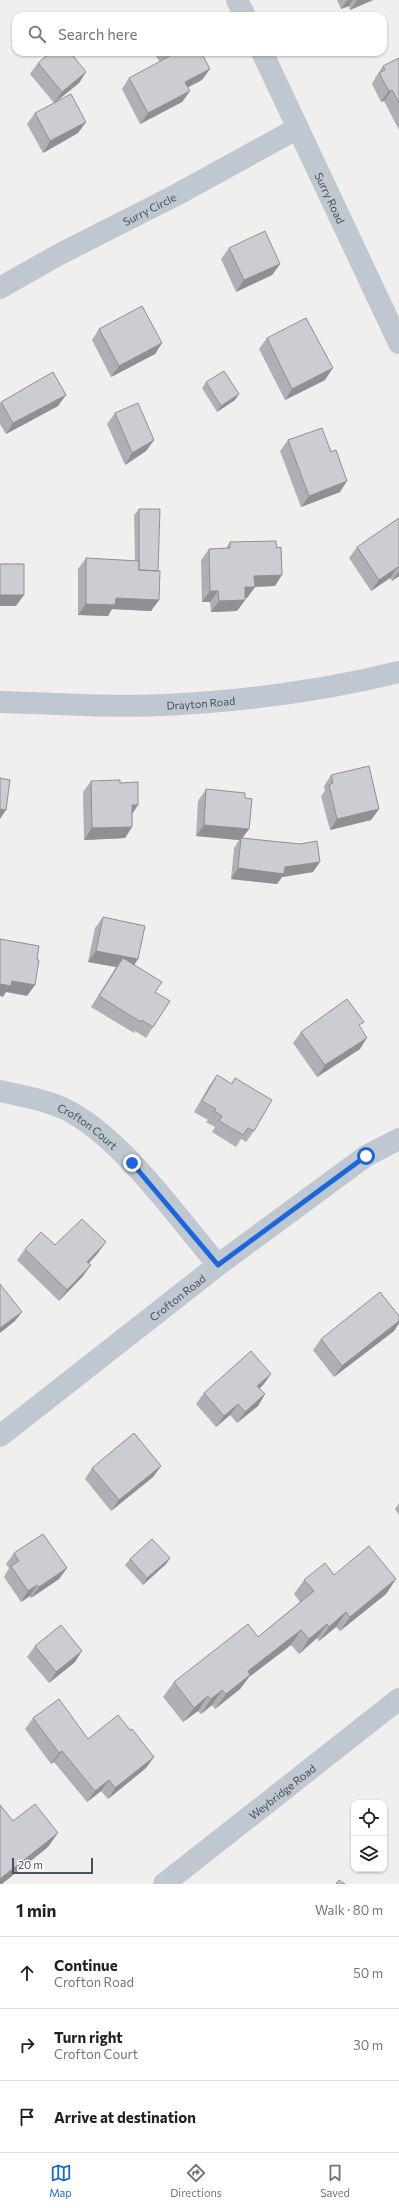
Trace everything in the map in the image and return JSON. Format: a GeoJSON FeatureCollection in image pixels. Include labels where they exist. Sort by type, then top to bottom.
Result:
{"type":"FeatureCollection","features":[{"type":"Feature","properties":{"kind":"street"},"geometry":{"type":"LineString","coordinates":[[237,0],[243,12]]}},
{"type":"Feature","properties":{"kind":"street","name":"Surry Road"},"geometry":{"type":"LineString","coordinates":[[264,56],[399,343]]}},
{"type":"Feature","properties":{"kind":"street","name":"Surry Circle"},"geometry":{"type":"LineString","coordinates":[[0,288],[58,255],[178,194],[298,128]]}},
{"type":"Feature","properties":{"kind":"street","name":"Drayton Road"},"geometry":{"type":"LineString","coordinates":[[0,702],[164,705],[260,696],[368,680],[399,672]]}},
{"type":"Feature","properties":{"kind":"street","name":"Crofton Court"},"geometry":{"type":"LineString","coordinates":[[0,1091],[43,1101],[67,1110],[102,1134],[132,1163],[218,1265]]}},
{"type":"Feature","properties":{"kind":"street","name":"Crofton Road"},"geometry":{"type":"LineString","coordinates":[[0,1436],[218,1265],[366,1156],[399,1139]]}},
{"type":"Feature","properties":{"kind":"street","name":"Weybridge Road"},"geometry":{"type":"LineString","coordinates":[[164,1884],[399,1699]]}},
{"type":"Feature","properties":{"kind":"building"},"geometry":{"type":"Polygon","coordinates":[[[46,56],[73,56],[86,72],[62,92],[38,63],[46,56]]]}},
{"type":"Feature","properties":{"kind":"building"},"geometry":{"type":"Polygon","coordinates":[[[170,56],[203,56],[210,69],[185,82],[190,91],[148,113],[129,78],[170,56]]]}},
{"type":"Feature","properties":{"kind":"building"},"geometry":{"type":"Polygon","coordinates":[[[399,58],[399,103],[392,90],[389,91],[379,73],[385,70],[383,66],[399,58]]]}},
{"type":"Feature","properties":{"kind":"building"},"geometry":{"type":"Polygon","coordinates":[[[71,94],[86,122],[50,141],[35,113],[71,94]]]}},
{"type":"Feature","properties":{"kind":"building"},"geometry":{"type":"Polygon","coordinates":[[[265,231],[280,264],[244,280],[229,248],[265,231]]]}},
{"type":"Feature","properties":{"kind":"building"},"geometry":{"type":"Polygon","coordinates":[[[142,306],[162,343],[119,366],[99,329],[142,306]]]}},
{"type":"Feature","properties":{"kind":"building"},"geometry":{"type":"Polygon","coordinates":[[[306,318],[333,368],[292,389],[267,338],[306,318]]]}},
{"type":"Feature","properties":{"kind":"building"},"geometry":{"type":"Polygon","coordinates":[[[224,371],[239,394],[221,406],[206,382],[224,371]]]}},
{"type":"Feature","properties":{"kind":"building"},"geometry":{"type":"Polygon","coordinates":[[[53,372],[66,395],[13,423],[1,402],[53,372]]]}},
{"type":"Feature","properties":{"kind":"building"},"geometry":{"type":"Polygon","coordinates":[[[138,403],[154,440],[132,453],[115,413],[138,403]]]}},
{"type":"Feature","properties":{"kind":"building"},"geometry":{"type":"Polygon","coordinates":[[[322,428],[331,452],[336,450],[347,481],[309,496],[288,440],[322,428]]]}},
{"type":"Feature","properties":{"kind":"building"},"geometry":{"type":"Polygon","coordinates":[[[139,509],[160,509],[158,571],[139,570],[139,509]]]}},
{"type":"Feature","properties":{"kind":"building"},"geometry":{"type":"Polygon","coordinates":[[[399,518],[399,568],[398,567],[379,580],[357,547],[399,518]]]}},
{"type":"Feature","properties":{"kind":"building"},"geometry":{"type":"Polygon","coordinates":[[[276,541],[277,548],[281,547],[282,575],[254,576],[255,587],[245,587],[245,600],[219,601],[218,591],[210,591],[209,549],[230,548],[230,542],[276,541]]]}},
{"type":"Feature","properties":{"kind":"building"},"geometry":{"type":"Polygon","coordinates":[[[86,558],[139,561],[139,570],[160,571],[159,600],[116,598],[115,605],[86,604],[86,558]]]}},
{"type":"Feature","properties":{"kind":"building"},"geometry":{"type":"Polygon","coordinates":[[[0,564],[24,564],[24,595],[0,595],[0,564]]]}},
{"type":"Feature","properties":{"kind":"building"},"geometry":{"type":"Polygon","coordinates":[[[369,766],[379,809],[337,819],[329,785],[333,783],[331,775],[369,766]]]}},
{"type":"Feature","properties":{"kind":"building"},"geometry":{"type":"Polygon","coordinates":[[[0,778],[10,780],[6,810],[0,809],[0,778]]]}},
{"type":"Feature","properties":{"kind":"building"},"geometry":{"type":"Polygon","coordinates":[[[120,780],[120,783],[138,782],[138,805],[132,805],[132,827],[92,828],[91,781],[120,780]]]}},
{"type":"Feature","properties":{"kind":"building"},"geometry":{"type":"Polygon","coordinates":[[[206,789],[245,793],[245,798],[252,799],[249,829],[204,825],[206,789]]]}},
{"type":"Feature","properties":{"kind":"building"},"geometry":{"type":"Polygon","coordinates":[[[241,838],[300,844],[317,841],[320,862],[285,867],[284,874],[238,868],[241,838]]]}},
{"type":"Feature","properties":{"kind":"building"},"geometry":{"type":"Polygon","coordinates":[[[103,917],[145,926],[138,959],[96,951],[103,917]]]}},
{"type":"Feature","properties":{"kind":"building"},"geometry":{"type":"Polygon","coordinates":[[[0,939],[39,946],[37,960],[39,960],[35,985],[12,981],[11,986],[0,984],[0,939]]]}},
{"type":"Feature","properties":{"kind":"building"},"geometry":{"type":"Polygon","coordinates":[[[123,958],[162,982],[155,992],[170,1001],[153,1027],[142,1020],[141,1022],[99,996],[123,958]]]}},
{"type":"Feature","properties":{"kind":"building"},"geometry":{"type":"Polygon","coordinates":[[[347,999],[364,1022],[359,1025],[367,1038],[325,1065],[301,1032],[347,999]]]}},
{"type":"Feature","properties":{"kind":"building"},"geometry":{"type":"Polygon","coordinates":[[[217,1075],[232,1084],[235,1078],[272,1100],[254,1131],[248,1128],[243,1135],[219,1121],[222,1116],[214,1111],[216,1109],[202,1101],[217,1075]]]}},
{"type":"Feature","properties":{"kind":"building"},"geometry":{"type":"Polygon","coordinates":[[[82,1219],[106,1242],[87,1262],[91,1265],[67,1290],[25,1249],[41,1232],[55,1245],[82,1219]]]}},
{"type":"Feature","properties":{"kind":"building"},"geometry":{"type":"Polygon","coordinates":[[[0,1284],[22,1312],[0,1328],[0,1284]]]}},
{"type":"Feature","properties":{"kind":"building"},"geometry":{"type":"Polygon","coordinates":[[[380,1292],[399,1316],[399,1321],[342,1366],[321,1339],[380,1292]]]}},
{"type":"Feature","properties":{"kind":"building"},"geometry":{"type":"Polygon","coordinates":[[[251,1351],[271,1374],[257,1386],[265,1394],[245,1412],[238,1404],[224,1416],[204,1393],[251,1351]]]}},
{"type":"Feature","properties":{"kind":"building"},"geometry":{"type":"Polygon","coordinates":[[[134,1433],[161,1466],[119,1500],[92,1468],[134,1433]]]}},
{"type":"Feature","properties":{"kind":"building"},"geometry":{"type":"Polygon","coordinates":[[[43,1534],[67,1568],[39,1587],[37,1585],[28,1591],[11,1566],[19,1561],[14,1553],[43,1534]]]}},
{"type":"Feature","properties":{"kind":"building"},"geometry":{"type":"Polygon","coordinates":[[[152,1539],[170,1558],[147,1578],[130,1559],[152,1539]]]}},
{"type":"Feature","properties":{"kind":"building"},"geometry":{"type":"Polygon","coordinates":[[[369,1546],[396,1579],[350,1617],[346,1612],[329,1627],[327,1624],[309,1639],[301,1630],[248,1671],[250,1675],[226,1694],[222,1690],[211,1699],[208,1696],[194,1708],[174,1682],[248,1624],[258,1637],[314,1591],[304,1580],[325,1563],[334,1575],[369,1546]]]}},
{"type":"Feature","properties":{"kind":"building"},"geometry":{"type":"Polygon","coordinates":[[[61,1625],[82,1651],[56,1672],[35,1646],[61,1625]]]}},
{"type":"Feature","properties":{"kind":"building"},"geometry":{"type":"Polygon","coordinates":[[[59,1699],[88,1739],[118,1715],[130,1730],[132,1729],[154,1757],[115,1788],[109,1780],[95,1791],[62,1751],[59,1753],[33,1718],[59,1699]]]}},
{"type":"Feature","properties":{"kind":"building"},"geometry":{"type":"Polygon","coordinates":[[[35,1804],[58,1833],[0,1879],[0,1805],[13,1821],[35,1804]]]}},
{"type":"Feature","properties":{"kind":"building"},"geometry":{"type":"Polygon","coordinates":[[[339,1880],[345,1884],[336,1884],[339,1880]]]}},
{"type":"Feature","properties":{"kind":"route"},"geometry":{"type":"LineString","coordinates":[[132,1163],[218,1265],[366,1156]]}}]}
